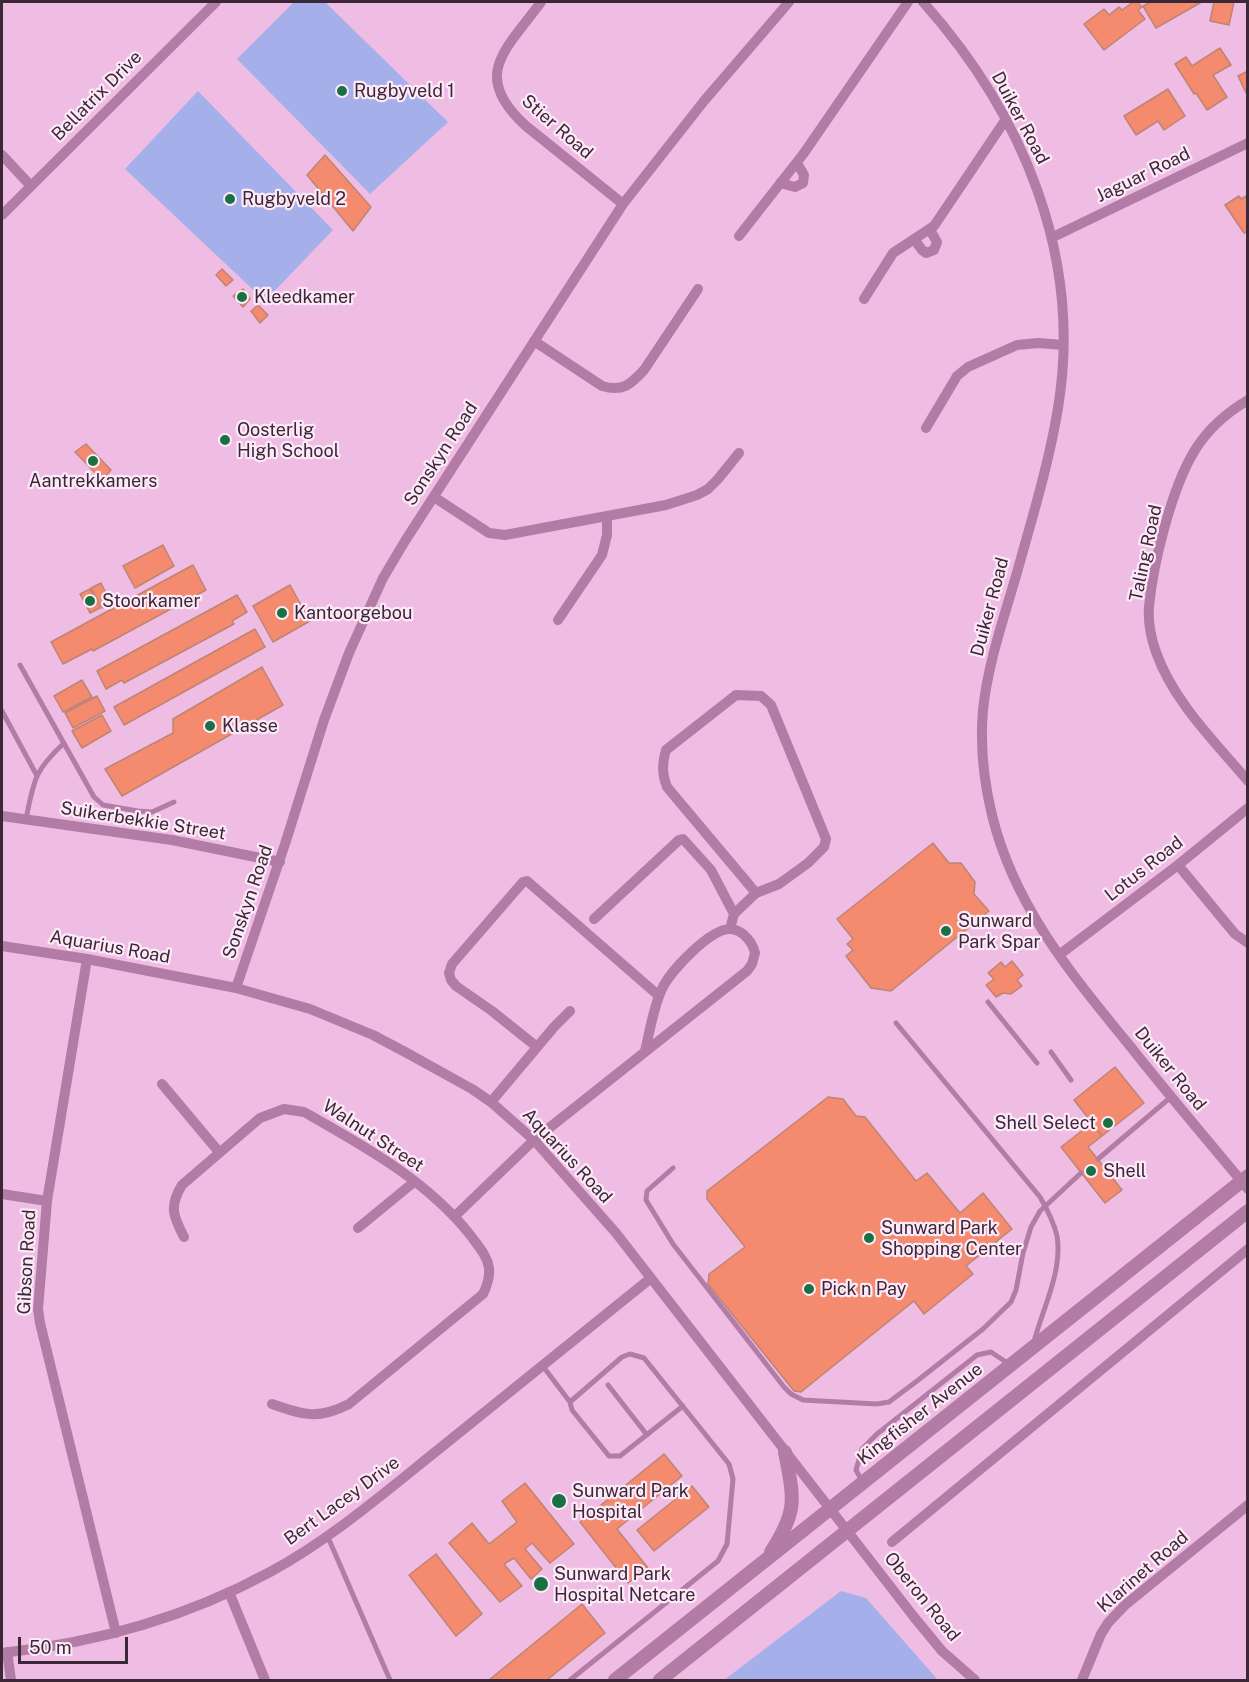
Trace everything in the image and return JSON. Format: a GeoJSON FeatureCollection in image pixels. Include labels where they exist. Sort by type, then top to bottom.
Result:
{"type":"FeatureCollection","features":[{"type":"Feature","properties":{"kind":"street","name":"Bellatrix Drive"},"geometry":{"type":"LineString","coordinates":[[2,215],[216,2]]}},
{"type":"Feature","properties":{"kind":"street","name":"Stier Road"},"geometry":{"type":"LineString","coordinates":[[541,2],[498,64],[496,82],[501,97],[514,116],[623,204]]}},
{"type":"Feature","properties":{"kind":"street","name":"Sonskyn Road"},"geometry":{"type":"LineString","coordinates":[[236,987],[280,862],[324,720],[349,653],[384,578],[623,204],[704,101],[789,2]]}},
{"type":"Feature","properties":{"kind":"street"},"geometry":{"type":"LineString","coordinates":[[739,236],[797,163],[908,2]]}},
{"type":"Feature","properties":{"kind":"street","name":"Duiker Road"},"geometry":{"type":"LineString","coordinates":[[923,2],[953,37],[978,73],[1006,119],[1031,172],[1053,237],[1062,302],[1064,345],[1059,405],[1047,466],[992,659],[983,710],[988,795],[1002,850],[1017,888],[1038,926],[1078,983],[1171,1097],[1245,1182]]}},
{"type":"Feature","properties":{"kind":"street"},"geometry":{"type":"LineString","coordinates":[[864,299],[893,253],[930,230],[1006,119]]}},
{"type":"Feature","properties":{"kind":"street","name":"Jaguar Road"},"geometry":{"type":"LineString","coordinates":[[1053,237],[1248,143]]}},
{"type":"Feature","properties":{"kind":"street"},"geometry":{"type":"LineString","coordinates":[[2,155],[30,185]]}},
{"type":"Feature","properties":{"kind":"street"},"geometry":{"type":"LineString","coordinates":[[780,183],[795,187],[802,183],[804,175],[797,163]]}},
{"type":"Feature","properties":{"kind":"street"},"geometry":{"type":"LineString","coordinates":[[914,239],[926,253],[934,250],[937,242],[930,230]]}},
{"type":"Feature","properties":{"kind":"street"},"geometry":{"type":"LineString","coordinates":[[534,341],[602,386],[612,389],[625,387],[644,370],[698,289]]}},
{"type":"Feature","properties":{"kind":"street"},"geometry":{"type":"LineString","coordinates":[[926,428],[957,376],[968,367],[1017,345],[1038,343],[1064,345]]}},
{"type":"Feature","properties":{"kind":"street","name":"Taling Road"},"geometry":{"type":"LineString","coordinates":[[1248,400],[1222,418],[1209,431],[1187,465],[1164,532],[1149,609],[1155,651],[1167,678],[1199,723],[1248,781]]}},
{"type":"Feature","properties":{"kind":"street"},"geometry":{"type":"LineString","coordinates":[[434,497],[495,535],[505,535],[666,505],[697,495],[718,480],[739,453]]}},
{"type":"Feature","properties":{"kind":"street"},"geometry":{"type":"LineString","coordinates":[[558,620],[602,555],[607,535],[607,516]]}},
{"type":"Feature","properties":{"kind":"street"},"geometry":{"type":"LineString","coordinates":[[730,929],[734,914],[756,893],[779,884],[808,863],[824,848],[826,839],[771,705],[761,696],[736,695],[666,750],[662,762],[663,777],[667,787],[756,893]]}},
{"type":"Feature","properties":{"kind":"street","name":"Lotus Road"},"geometry":{"type":"LineString","coordinates":[[1059,955],[1178,866],[1248,808]]}},
{"type":"Feature","properties":{"kind":"street","name":"Suikerbekkie Street"},"geometry":{"type":"LineString","coordinates":[[2,816],[172,840],[280,862]]}},
{"type":"Feature","properties":{"kind":"street"},"geometry":{"type":"LineString","coordinates":[[594,919],[679,840],[683,839],[711,870],[734,914]]}},
{"type":"Feature","properties":{"kind":"street"},"geometry":{"type":"LineString","coordinates":[[1178,866],[1235,934],[1248,943]]}},
{"type":"Feature","properties":{"kind":"street"},"geometry":{"type":"LineString","coordinates":[[537,1047],[456,986],[449,973],[452,964],[523,882],[527,881],[659,996]]}},
{"type":"Feature","properties":{"kind":"street"},"geometry":{"type":"LineString","coordinates":[[455,1216],[534,1140],[740,977],[752,964],[755,953],[752,943],[743,934],[730,929],[715,934],[669,976],[659,996],[645,1051]]}},
{"type":"Feature","properties":{"kind":"street","name":"Aquarius Road"},"geometry":{"type":"LineString","coordinates":[[2,946],[87,959],[236,987],[310,1008],[373,1035],[472,1089],[491,1102],[534,1140],[587,1198],[848,1530]]}},
{"type":"Feature","properties":{"kind":"street","name":"Gibson Road"},"geometry":{"type":"LineString","coordinates":[[87,959],[47,1201],[38,1295],[40,1323],[116,1633]]}},
{"type":"Feature","properties":{"kind":"street"},"geometry":{"type":"LineString","coordinates":[[491,1102],[570,1011]]}},
{"type":"Feature","properties":{"kind":"street"},"geometry":{"type":"LineString","coordinates":[[162,1084],[219,1152]]}},
{"type":"Feature","properties":{"kind":"street","name":"Walnut Street"},"geometry":{"type":"LineString","coordinates":[[184,1237],[173,1214],[177,1192],[190,1176],[260,1118],[276,1111],[294,1109],[304,1112],[365,1147],[414,1182],[455,1216],[486,1258],[489,1266],[487,1287],[475,1302],[361,1395],[343,1407],[325,1414],[313,1415],[272,1404]]}},
{"type":"Feature","properties":{"kind":"street"},"geometry":{"type":"LineString","coordinates":[[358,1228],[414,1182]]}},
{"type":"Feature","properties":{"kind":"street","name":"Kingfisher Avenue"},"geometry":{"type":"LineString","coordinates":[[615,1680],[1033,1347],[1245,1182]]}},
{"type":"Feature","properties":{"kind":"street"},"geometry":{"type":"LineString","coordinates":[[2,1194],[47,1201]]}},
{"type":"Feature","properties":{"kind":"street"},"geometry":{"type":"LineString","coordinates":[[660,1680],[1248,1211]]}},
{"type":"Feature","properties":{"kind":"street"},"geometry":{"type":"LineString","coordinates":[[892,1542],[1248,1250]]}},
{"type":"Feature","properties":{"kind":"street","name":"Bert Lacey Drive"},"geometry":{"type":"LineString","coordinates":[[4,1652],[116,1633],[167,1617],[229,1592],[270,1572],[327,1536],[387,1491],[651,1278]]}},
{"type":"Feature","properties":{"kind":"street"},"geometry":{"type":"LineString","coordinates":[[765,1562],[783,1533],[793,1505],[785,1452]]}},
{"type":"Feature","properties":{"kind":"street","name":"Klarinet Road"},"geometry":{"type":"LineString","coordinates":[[1083,1680],[1094,1649],[1108,1623],[1125,1605],[1248,1505]]}},
{"type":"Feature","properties":{"kind":"street","name":"Oberon Road"},"geometry":{"type":"LineString","coordinates":[[848,1530],[942,1651],[975,1680]]}},
{"type":"Feature","properties":{"kind":"street"},"geometry":{"type":"LineString","coordinates":[[229,1592],[265,1680]]}},
{"type":"Feature","properties":{"kind":"street"},"geometry":{"type":"LineString","coordinates":[[4,1652],[11,1680]]}},
{"type":"Feature","properties":{"kind":"lane"},"geometry":{"type":"LineString","coordinates":[[20,665],[94,797],[103,805],[152,812],[174,802]]}},
{"type":"Feature","properties":{"kind":"lane"},"geometry":{"type":"LineString","coordinates":[[2,711],[36,774]]}},
{"type":"Feature","properties":{"kind":"lane"},"geometry":{"type":"LineString","coordinates":[[27,819],[36,774],[45,760],[63,743]]}},
{"type":"Feature","properties":{"kind":"lane"},"geometry":{"type":"LineString","coordinates":[[988,1002],[1037,1063]]}},
{"type":"Feature","properties":{"kind":"lane"},"geometry":{"type":"LineString","coordinates":[[896,1023],[1045,1206],[1054,1226],[1058,1246],[1054,1276],[1033,1347]]}},
{"type":"Feature","properties":{"kind":"lane"},"geometry":{"type":"LineString","coordinates":[[1051,1052],[1071,1080]]}},
{"type":"Feature","properties":{"kind":"lane"},"geometry":{"type":"LineString","coordinates":[[1098,1160],[1171,1097]]}},
{"type":"Feature","properties":{"kind":"lane"},"geometry":{"type":"LineString","coordinates":[[673,1168],[647,1191],[646,1200],[673,1244],[784,1387],[791,1394],[803,1400],[877,1404],[889,1402],[983,1329],[1011,1302],[1031,1227],[1045,1206],[1081,1173]]}},
{"type":"Feature","properties":{"kind":"lane"},"geometry":{"type":"LineString","coordinates":[[862,1483],[856,1470],[862,1449],[877,1434],[977,1355],[991,1352],[1011,1365]]}},
{"type":"Feature","properties":{"kind":"lane"},"geometry":{"type":"LineString","coordinates":[[570,1402],[622,1357],[630,1354],[644,1358],[729,1464],[733,1479],[727,1544],[718,1561],[570,1680]]}},
{"type":"Feature","properties":{"kind":"lane"},"geometry":{"type":"LineString","coordinates":[[542,1365],[570,1402],[572,1410],[609,1456],[620,1456],[683,1406]]}},
{"type":"Feature","properties":{"kind":"lane"},"geometry":{"type":"LineString","coordinates":[[608,1385],[647,1435]]}},
{"type":"Feature","properties":{"kind":"lane"},"geometry":{"type":"LineString","coordinates":[[327,1536],[390,1680]]}},
{"type":"Feature","properties":{"kind":"shaded area","name":"Rugbyveld 1"},"geometry":{"type":"Polygon","coordinates":[[[294,2],[325,2],[448,122],[370,194],[237,59],[294,2]]]}},
{"type":"Feature","properties":{"kind":"shaded area","name":"Rugbyveld 2"},"geometry":{"type":"Polygon","coordinates":[[[198,91],[333,230],[265,301],[125,169],[198,91]]]}},
{"type":"Feature","properties":{"kind":"shaded area"},"geometry":{"type":"Polygon","coordinates":[[[841,1591],[866,1598],[938,1680],[724,1680],[841,1591]]]}},
{"type":"Feature","properties":{"kind":"building"},"geometry":{"type":"Polygon","coordinates":[[[1133,2],[1137,2],[1142,7],[1138,10],[1145,19],[1104,50],[1084,24],[1104,9],[1109,15],[1119,7],[1122,10],[1133,2]]]}},
{"type":"Feature","properties":{"kind":"building"},"geometry":{"type":"Polygon","coordinates":[[[1151,2],[1200,3],[1156,28],[1143,6],[1151,2]]]}},
{"type":"Feature","properties":{"kind":"building"},"geometry":{"type":"Polygon","coordinates":[[[1214,2],[1234,2],[1229,25],[1210,21],[1214,2]]]}},
{"type":"Feature","properties":{"kind":"building"},"geometry":{"type":"Polygon","coordinates":[[[1220,48],[1231,65],[1213,75],[1227,97],[1207,110],[1175,64],[1186,57],[1192,66],[1220,48]]]}},
{"type":"Feature","properties":{"kind":"building"},"geometry":{"type":"Polygon","coordinates":[[[1248,71],[1248,92],[1246,93],[1238,76],[1248,71]]]}},
{"type":"Feature","properties":{"kind":"building"},"geometry":{"type":"Polygon","coordinates":[[[1168,89],[1185,116],[1164,130],[1158,121],[1136,135],[1124,116],[1168,89]]]}},
{"type":"Feature","properties":{"kind":"building"},"geometry":{"type":"Polygon","coordinates":[[[325,155],[371,207],[353,231],[307,175],[325,155]]]}},
{"type":"Feature","properties":{"kind":"building"},"geometry":{"type":"Polygon","coordinates":[[[1248,195],[1248,231],[1244,233],[1225,205],[1239,196],[1241,199],[1248,195]]]}},
{"type":"Feature","properties":{"kind":"building","name":"Kleedkamer"},"geometry":{"type":"Polygon","coordinates":[[[222,269],[233,280],[226,286],[216,275],[222,269]]]}},
{"type":"Feature","properties":{"kind":"building","name":"Kleedkamer"},"geometry":{"type":"Polygon","coordinates":[[[243,289],[250,299],[243,307],[233,296],[243,289]]]}},
{"type":"Feature","properties":{"kind":"building","name":"Kleedkamer"},"geometry":{"type":"Polygon","coordinates":[[[258,305],[268,315],[260,323],[251,311],[258,305]]]}},
{"type":"Feature","properties":{"kind":"building","name":"Aantrekkamers"},"geometry":{"type":"Polygon","coordinates":[[[86,444],[111,470],[102,480],[75,452],[86,444]]]}},
{"type":"Feature","properties":{"kind":"building"},"geometry":{"type":"Polygon","coordinates":[[[163,545],[174,566],[135,588],[123,566],[163,545]]]}},
{"type":"Feature","properties":{"kind":"building"},"geometry":{"type":"Polygon","coordinates":[[[193,565],[206,590],[93,651],[92,649],[63,664],[51,642],[193,565]]]}},
{"type":"Feature","properties":{"kind":"building"},"geometry":{"type":"Polygon","coordinates":[[[101,583],[111,603],[102,608],[91,588],[101,583]]]}},
{"type":"Feature","properties":{"kind":"building","name":"Kantoorgebou"},"geometry":{"type":"Polygon","coordinates":[[[290,585],[310,621],[273,642],[253,606],[290,585]]]}},
{"type":"Feature","properties":{"kind":"building","name":"Stoorkamer"},"geometry":{"type":"Polygon","coordinates":[[[90,589],[100,608],[90,613],[80,594],[90,589]]]}},
{"type":"Feature","properties":{"kind":"building"},"geometry":{"type":"Polygon","coordinates":[[[237,595],[247,612],[232,621],[234,624],[124,683],[122,680],[106,689],[97,671],[237,595]]]}},
{"type":"Feature","properties":{"kind":"building","name":"Klasse"},"geometry":{"type":"Polygon","coordinates":[[[255,629],[265,647],[124,725],[114,707],[255,629]]]}},
{"type":"Feature","properties":{"kind":"building","name":"Klasse"},"geometry":{"type":"Polygon","coordinates":[[[262,667],[283,705],[122,796],[105,769],[173,733],[173,719],[262,667]]]}},
{"type":"Feature","properties":{"kind":"building"},"geometry":{"type":"Polygon","coordinates":[[[82,680],[92,697],[63,712],[54,696],[82,680]]]}},
{"type":"Feature","properties":{"kind":"building"},"geometry":{"type":"Polygon","coordinates":[[[97,696],[105,711],[73,728],[65,713],[97,696]]]}},
{"type":"Feature","properties":{"kind":"building"},"geometry":{"type":"Polygon","coordinates":[[[102,715],[111,731],[82,748],[72,731],[102,715]]]}},
{"type":"Feature","properties":{"kind":"building"},"geometry":{"type":"Polygon","coordinates":[[[933,843],[949,863],[961,863],[975,882],[974,894],[989,911],[891,991],[871,988],[846,956],[853,950],[847,944],[853,939],[837,919],[933,843]]]}},
{"type":"Feature","properties":{"kind":"building"},"geometry":{"type":"Polygon","coordinates":[[[1012,961],[1023,975],[1017,980],[1022,986],[1011,994],[1003,993],[996,997],[986,985],[994,979],[988,973],[1001,962],[1005,967],[1012,961]]]}},
{"type":"Feature","properties":{"kind":"building"},"geometry":{"type":"Polygon","coordinates":[[[1115,1067],[1144,1103],[1102,1136],[1074,1100],[1115,1067]]]}},
{"type":"Feature","properties":{"kind":"building","name":"Sunward Park Shopping Center"},"geometry":{"type":"Polygon","coordinates":[[[828,1097],[843,1099],[856,1116],[865,1117],[916,1181],[927,1173],[960,1213],[983,1193],[1012,1229],[966,1266],[973,1274],[924,1314],[914,1301],[801,1392],[794,1391],[708,1284],[709,1274],[745,1247],[707,1199],[707,1191],[828,1097]]]}},
{"type":"Feature","properties":{"kind":"building"},"geometry":{"type":"Polygon","coordinates":[[[1092,1123],[1102,1136],[1088,1147],[1122,1190],[1105,1203],[1061,1147],[1092,1123]]]}},
{"type":"Feature","properties":{"kind":"building"},"geometry":{"type":"Polygon","coordinates":[[[664,1454],[682,1476],[617,1529],[648,1568],[628,1583],[580,1522],[664,1454]]]}},
{"type":"Feature","properties":{"kind":"building"},"geometry":{"type":"Polygon","coordinates":[[[525,1483],[574,1544],[550,1563],[532,1543],[525,1549],[542,1569],[531,1579],[514,1558],[504,1564],[522,1586],[500,1602],[449,1543],[472,1523],[489,1544],[517,1522],[502,1501],[525,1483]]]}},
{"type":"Feature","properties":{"kind":"building"},"geometry":{"type":"Polygon","coordinates":[[[692,1486],[709,1507],[654,1551],[637,1530],[692,1486]]]}},
{"type":"Feature","properties":{"kind":"building"},"geometry":{"type":"Polygon","coordinates":[[[436,1554],[482,1614],[456,1636],[409,1575],[436,1554]]]}},
{"type":"Feature","properties":{"kind":"building"},"geometry":{"type":"Polygon","coordinates":[[[582,1604],[605,1633],[547,1680],[489,1680],[582,1604]]]}},
{"type":"Feature","properties":{"kind":"place","name":"Rugbyveld 1"},"geometry":{"type":"Point","coordinates":[342,91]}},
{"type":"Feature","properties":{"kind":"place","name":"Rugbyveld 2"},"geometry":{"type":"Point","coordinates":[230,199]}},
{"type":"Feature","properties":{"kind":"place","name":"Kleedkamer"},"geometry":{"type":"Point","coordinates":[242,297]}},
{"type":"Feature","properties":{"kind":"place","name":"Oosterlig High School"},"geometry":{"type":"Point","coordinates":[225,440]}},
{"type":"Feature","properties":{"kind":"place","name":"Aantrekkamers"},"geometry":{"type":"Point","coordinates":[93,461]}},
{"type":"Feature","properties":{"kind":"place","name":"Stoorkamer"},"geometry":{"type":"Point","coordinates":[90,601]}},
{"type":"Feature","properties":{"kind":"place","name":"Kantoorgebou"},"geometry":{"type":"Point","coordinates":[282,613]}},
{"type":"Feature","properties":{"kind":"place","name":"Klasse"},"geometry":{"type":"Point","coordinates":[210,726]}},
{"type":"Feature","properties":{"kind":"place","name":"Sunward Park Spar"},"geometry":{"type":"Point","coordinates":[946,931]}},
{"type":"Feature","properties":{"kind":"place","name":"Shell Select"},"geometry":{"type":"Point","coordinates":[1108,1123]}},
{"type":"Feature","properties":{"kind":"place","name":"Shell"},"geometry":{"type":"Point","coordinates":[1091,1171]}},
{"type":"Feature","properties":{"kind":"place","name":"Sunward Park Shopping Center"},"geometry":{"type":"Point","coordinates":[869,1238]}},
{"type":"Feature","properties":{"kind":"place","name":"Pick n Pay"},"geometry":{"type":"Point","coordinates":[809,1289]}},
{"type":"Feature","properties":{"kind":"place","name":"Sunward Park Hospital"},"geometry":{"type":"Point","coordinates":[559,1501]}},
{"type":"Feature","properties":{"kind":"place","name":"Sunward Park Hospital Netcare"},"geometry":{"type":"Point","coordinates":[541,1584]}}]}
